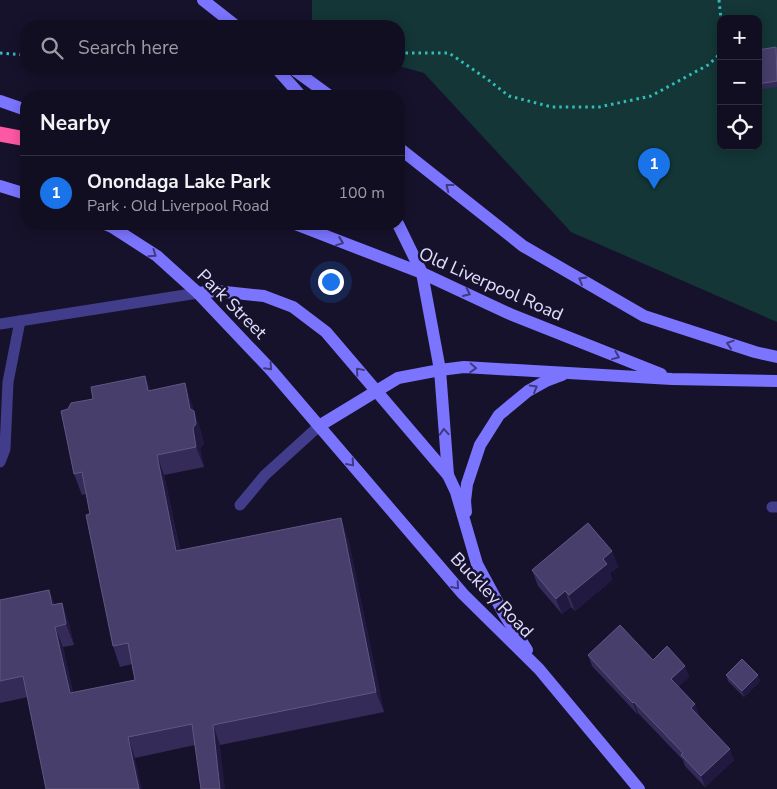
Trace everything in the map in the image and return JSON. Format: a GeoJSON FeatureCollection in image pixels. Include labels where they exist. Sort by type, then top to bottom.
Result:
{"type":"FeatureCollection","features":[{"type":"Feature","properties":{"kind":"highway"},"geometry":{"type":"LineString","coordinates":[[0,134],[20,139]]}},
{"type":"Feature","properties":{"kind":"street"},"geometry":{"type":"LineString","coordinates":[[203,0],[228,20]]}},
{"type":"Feature","properties":{"kind":"street"},"geometry":{"type":"LineString","coordinates":[[283,75],[296,90]]}},
{"type":"Feature","properties":{"kind":"street"},"geometry":{"type":"LineString","coordinates":[[301,75],[322,90]]}},
{"type":"Feature","properties":{"kind":"street"},"geometry":{"type":"LineString","coordinates":[[0,101],[20,108]]}},
{"type":"Feature","properties":{"kind":"street"},"geometry":{"type":"LineString","coordinates":[[405,153],[523,246],[644,316],[755,352],[777,357]]}},
{"type":"Feature","properties":{"kind":"street"},"geometry":{"type":"LineString","coordinates":[[0,186],[20,192]]}},
{"type":"Feature","properties":{"kind":"street","name":"Park Street"},"geometry":{"type":"LineString","coordinates":[[117,230],[157,256],[198,293],[272,370],[319,426]]}},
{"type":"Feature","properties":{"kind":"street","name":"Old Liverpool Road"},"geometry":{"type":"LineString","coordinates":[[311,230],[422,273],[510,314],[672,379]]}},
{"type":"Feature","properties":{"kind":"street"},"geometry":{"type":"LineString","coordinates":[[401,230],[422,273],[440,370],[448,475]]}},
{"type":"Feature","properties":{"kind":"street"},"geometry":{"type":"LineString","coordinates":[[198,293],[216,291],[264,296],[293,307],[326,332],[448,475],[456,492],[477,564],[504,614],[539,670]]}},
{"type":"Feature","properties":{"kind":"street","name":"Old Liverpool Road"},"geometry":{"type":"LineString","coordinates":[[319,426],[398,378],[464,367],[672,379],[777,381]]}},
{"type":"Feature","properties":{"kind":"street"},"geometry":{"type":"LineString","coordinates":[[468,534],[465,501],[467,484],[480,445],[499,415],[528,391],[546,381],[570,373]]}},
{"type":"Feature","properties":{"kind":"street","name":"Buckley Road"},"geometry":{"type":"LineString","coordinates":[[319,426],[463,594],[539,670],[639,789]]}},
{"type":"Feature","properties":{"kind":"lane"},"geometry":{"type":"LineString","coordinates":[[0,324],[198,293]]}},
{"type":"Feature","properties":{"kind":"lane"},"geometry":{"type":"LineString","coordinates":[[0,462],[6,449],[8,382],[20,321]]}},
{"type":"Feature","properties":{"kind":"lane"},"geometry":{"type":"LineString","coordinates":[[240,505],[265,476],[319,426]]}},
{"type":"Feature","properties":{"kind":"path"},"geometry":{"type":"LineString","coordinates":[[719,0],[721,15]]}},
{"type":"Feature","properties":{"kind":"path"},"geometry":{"type":"LineString","coordinates":[[0,53],[20,55]]}},
{"type":"Feature","properties":{"kind":"path"},"geometry":{"type":"LineString","coordinates":[[405,53],[449,53],[488,79],[509,96],[552,107],[599,107],[651,96],[708,65],[717,57]]}},
{"type":"Feature","properties":{"kind":"green space"},"geometry":{"type":"Polygon","coordinates":[[[312,0],[777,0],[777,322],[571,232],[424,73],[405,68],[405,20],[312,20],[312,0]]]}},
{"type":"Feature","properties":{"kind":"building"},"geometry":{"type":"Polygon","coordinates":[[[776,47],[777,81],[762,83],[762,49],[776,47]]]}},
{"type":"Feature","properties":{"kind":"building"},"geometry":{"type":"Polygon","coordinates":[[[145,376],[148,391],[185,383],[190,409],[194,411],[196,424],[193,428],[196,447],[157,455],[176,551],[341,518],[376,692],[213,725],[220,789],[201,789],[192,724],[128,737],[139,789],[46,789],[23,676],[0,681],[0,600],[49,590],[52,605],[62,603],[66,624],[55,627],[70,693],[135,680],[128,643],[113,646],[86,515],[90,514],[82,472],[74,474],[61,411],[68,409],[71,403],[93,399],[91,387],[145,376]]]}},
{"type":"Feature","properties":{"kind":"building"},"geometry":{"type":"Polygon","coordinates":[[[588,523],[612,551],[603,559],[607,564],[569,595],[565,591],[556,599],[532,570],[588,523]]]}},
{"type":"Feature","properties":{"kind":"building"},"geometry":{"type":"Polygon","coordinates":[[[620,625],[653,660],[667,646],[685,666],[671,679],[695,704],[691,708],[730,749],[701,776],[681,755],[683,753],[588,655],[620,625]]]}},
{"type":"Feature","properties":{"kind":"building"},"geometry":{"type":"Polygon","coordinates":[[[742,659],[758,675],[742,691],[726,675],[742,659]]]}},
{"type":"Feature","properties":{"kind":"place","name":"Onondaga Lake Park"},"geometry":{"type":"Point","coordinates":[654,189]}}]}
